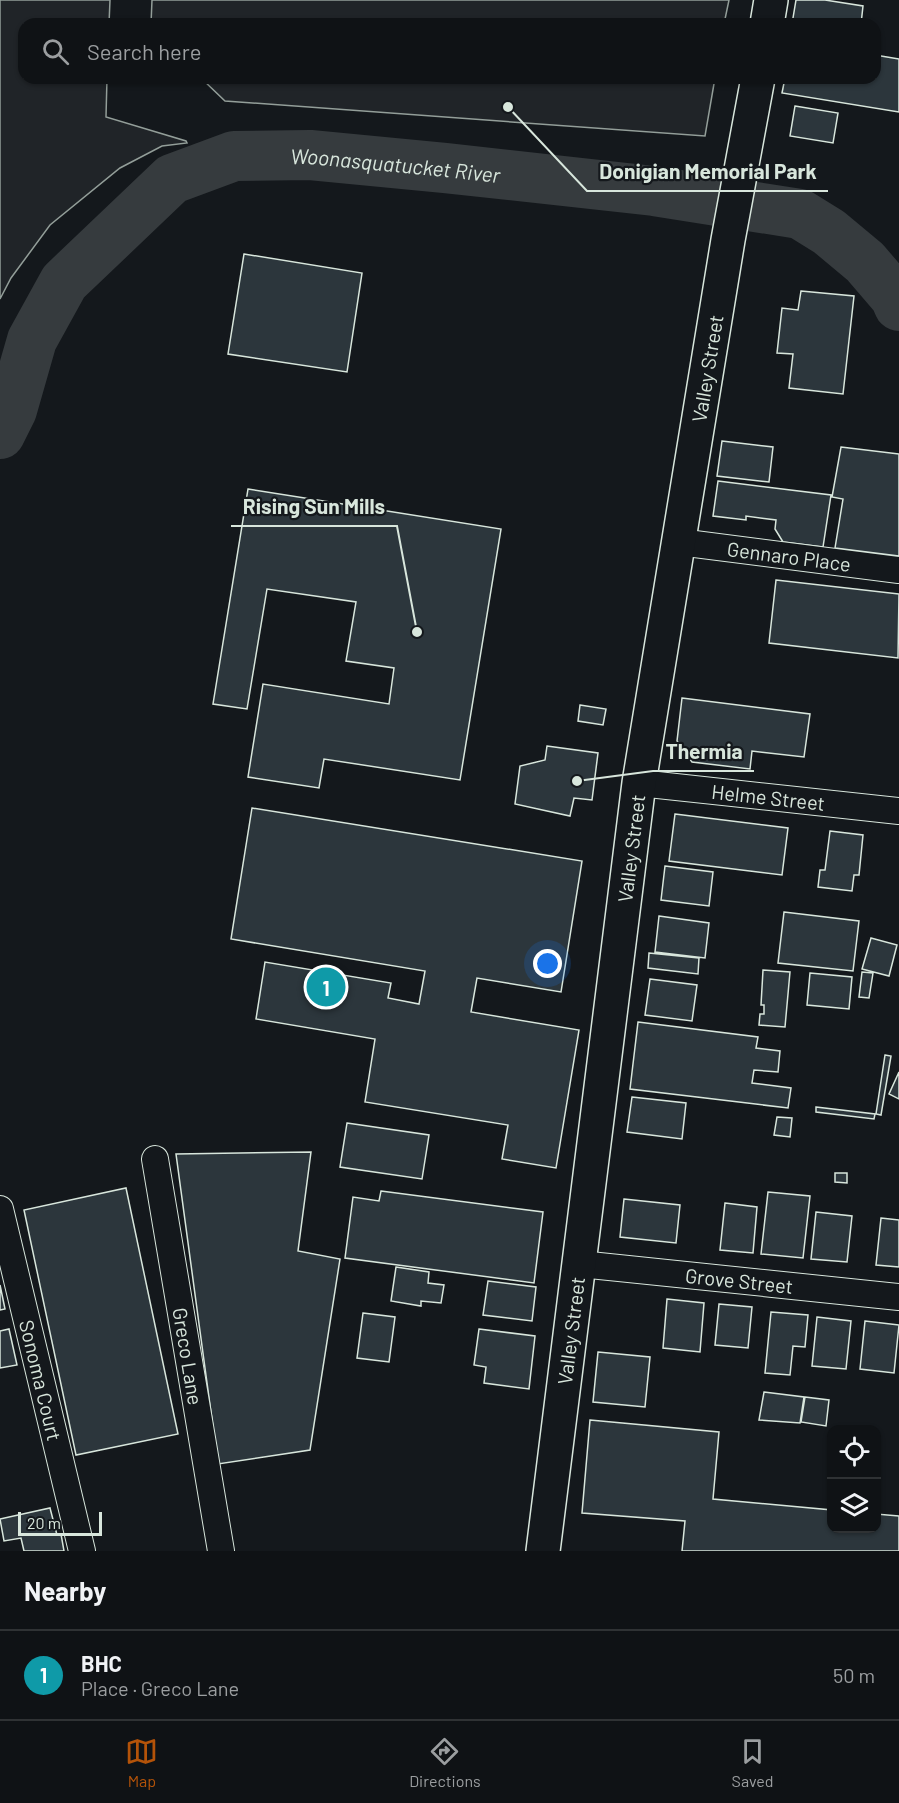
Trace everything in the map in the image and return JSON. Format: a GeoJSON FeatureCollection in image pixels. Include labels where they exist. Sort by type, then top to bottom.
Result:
{"type":"FeatureCollection","features":[{"type":"Feature","properties":{"kind":"main road"},"geometry":{"type":"LineString","coordinates":[[768,18],[771,0]]}},
{"type":"Feature","properties":{"kind":"main road","name":"Valley Street"},"geometry":{"type":"LineString","coordinates":[[543,1551],[639,783],[728,240],[757,84]]}},
{"type":"Feature","properties":{"kind":"street","name":"Gennaro Place"},"geometry":{"type":"LineString","coordinates":[[679,542],[899,570]]}},
{"type":"Feature","properties":{"kind":"street","name":"Helme Street"},"geometry":{"type":"LineString","coordinates":[[639,783],[899,811]]}},
{"type":"Feature","properties":{"kind":"street","name":"Greco Lane"},"geometry":{"type":"LineString","coordinates":[[155,1159],[221,1551]]}},
{"type":"Feature","properties":{"kind":"street","name":"Sonoma Court"},"geometry":{"type":"LineString","coordinates":[[0,1209],[81,1551]]}},
{"type":"Feature","properties":{"kind":"street","name":"Grove Street"},"geometry":{"type":"LineString","coordinates":[[580,1264],[899,1297]]}},
{"type":"Feature","properties":{"kind":"shaded area"},"geometry":{"type":"Polygon","coordinates":[[[0,0],[110,0],[109,18],[18,18],[18,84],[107,84],[106,117],[187,143],[162,146],[120,168],[50,225],[11,278],[0,299],[0,0]]]}},
{"type":"Feature","properties":{"kind":"shaded area"},"geometry":{"type":"Polygon","coordinates":[[[152,0],[729,0],[725,18],[151,18],[152,0]]]}},
{"type":"Feature","properties":{"kind":"shaded area"},"geometry":{"type":"Polygon","coordinates":[[[207,84],[714,84],[705,136],[225,101],[207,84]]]}},
{"type":"Feature","properties":{"kind":"building"},"geometry":{"type":"Polygon","coordinates":[[[796,0],[825,0],[863,6],[862,18],[793,18],[796,0]]]}},
{"type":"Feature","properties":{"kind":"building"},"geometry":{"type":"Polygon","coordinates":[[[881,56],[899,59],[899,112],[782,93],[784,84],[881,84],[881,56]]]}},
{"type":"Feature","properties":{"kind":"building"},"geometry":{"type":"Polygon","coordinates":[[[795,106],[838,113],[833,143],[790,136],[795,106]]]}},
{"type":"Feature","properties":{"kind":"building"},"geometry":{"type":"Polygon","coordinates":[[[244,254],[362,273],[347,372],[228,354],[244,254]]]}},
{"type":"Feature","properties":{"kind":"building"},"geometry":{"type":"Polygon","coordinates":[[[801,291],[854,296],[843,394],[789,388],[793,354],[777,353],[782,308],[798,310],[801,291]]]}},
{"type":"Feature","properties":{"kind":"building"},"geometry":{"type":"Polygon","coordinates":[[[722,441],[773,447],[769,482],[717,476],[722,441]]]}},
{"type":"Feature","properties":{"kind":"building"},"geometry":{"type":"Polygon","coordinates":[[[841,447],[899,454],[899,556],[835,548],[843,499],[832,497],[841,447]]]}},
{"type":"Feature","properties":{"kind":"building"},"geometry":{"type":"Polygon","coordinates":[[[718,481],[831,495],[823,547],[783,542],[775,529],[776,520],[746,516],[746,520],[713,516],[718,481]]]}},
{"type":"Feature","properties":{"kind":"building"},"geometry":{"type":"Polygon","coordinates":[[[248,489],[501,529],[460,780],[324,759],[319,788],[248,777],[263,684],[389,704],[394,668],[346,661],[356,602],[267,589],[247,709],[213,704],[248,489]]]}},
{"type":"Feature","properties":{"kind":"building"},"geometry":{"type":"Polygon","coordinates":[[[776,580],[899,594],[898,658],[769,643],[776,580]]]}},
{"type":"Feature","properties":{"kind":"building"},"geometry":{"type":"Polygon","coordinates":[[[682,698],[810,714],[804,757],[752,751],[750,769],[692,762],[677,741],[682,698]]]}},
{"type":"Feature","properties":{"kind":"building"},"geometry":{"type":"Polygon","coordinates":[[[580,705],[606,709],[603,725],[578,721],[580,705]]]}},
{"type":"Feature","properties":{"kind":"building"},"geometry":{"type":"Polygon","coordinates":[[[547,746],[598,753],[592,800],[574,798],[570,816],[515,804],[520,766],[545,760],[547,746]]]}},
{"type":"Feature","properties":{"kind":"building"},"geometry":{"type":"Polygon","coordinates":[[[252,808],[582,861],[561,992],[477,978],[471,1012],[579,1030],[556,1168],[502,1159],[508,1125],[365,1102],[375,1039],[256,1019],[265,962],[391,983],[388,998],[419,1004],[425,971],[231,939],[252,808]]]}},
{"type":"Feature","properties":{"kind":"building"},"geometry":{"type":"Polygon","coordinates":[[[675,814],[788,828],[782,875],[669,861],[675,814]]]}},
{"type":"Feature","properties":{"kind":"building"},"geometry":{"type":"Polygon","coordinates":[[[830,831],[863,835],[859,875],[854,875],[852,891],[818,887],[820,870],[825,870],[830,831]]]}},
{"type":"Feature","properties":{"kind":"building"},"geometry":{"type":"Polygon","coordinates":[[[665,866],[713,872],[709,906],[661,900],[665,866]]]}},
{"type":"Feature","properties":{"kind":"building"},"geometry":{"type":"Polygon","coordinates":[[[784,912],[859,921],[853,971],[778,963],[784,912]]]}},
{"type":"Feature","properties":{"kind":"building"},"geometry":{"type":"Polygon","coordinates":[[[659,916],[709,923],[705,958],[655,952],[659,916]]]}},
{"type":"Feature","properties":{"kind":"building"},"geometry":{"type":"Polygon","coordinates":[[[871,938],[897,945],[889,976],[862,969],[871,938]]]}},
{"type":"Feature","properties":{"kind":"building"},"geometry":{"type":"Polygon","coordinates":[[[649,953],[699,958],[698,974],[648,968],[649,953]]]}},
{"type":"Feature","properties":{"kind":"building"},"geometry":{"type":"Polygon","coordinates":[[[763,970],[790,972],[785,1027],[759,1025],[760,1014],[764,1014],[764,1005],[761,1005],[763,970]]]}},
{"type":"Feature","properties":{"kind":"building"},"geometry":{"type":"Polygon","coordinates":[[[862,972],[873,973],[869,998],[859,997],[862,972]]]}},
{"type":"Feature","properties":{"kind":"building"},"geometry":{"type":"Polygon","coordinates":[[[810,973],[852,977],[849,1009],[807,1005],[810,973]]]}},
{"type":"Feature","properties":{"kind":"building"},"geometry":{"type":"Polygon","coordinates":[[[650,979],[697,985],[692,1021],[645,1015],[650,979]]]}},
{"type":"Feature","properties":{"kind":"building"},"geometry":{"type":"Polygon","coordinates":[[[638,1022],[758,1037],[756,1048],[780,1051],[778,1072],[754,1070],[752,1083],[791,1088],[788,1108],[630,1089],[638,1022]]]}},
{"type":"Feature","properties":{"kind":"building"},"geometry":{"type":"Polygon","coordinates":[[[885,1055],[891,1056],[881,1115],[876,1114],[885,1055]]]}},
{"type":"Feature","properties":{"kind":"building"},"geometry":{"type":"Polygon","coordinates":[[[899,1072],[899,1099],[889,1094],[899,1072]]]}},
{"type":"Feature","properties":{"kind":"building"},"geometry":{"type":"Polygon","coordinates":[[[632,1097],[686,1103],[682,1139],[627,1132],[632,1097]]]}},
{"type":"Feature","properties":{"kind":"building"},"geometry":{"type":"Polygon","coordinates":[[[816,1107],[875,1114],[874,1119],[816,1112],[816,1107]]]}},
{"type":"Feature","properties":{"kind":"building"},"geometry":{"type":"Polygon","coordinates":[[[777,1117],[792,1118],[790,1137],[774,1135],[777,1117]]]}},
{"type":"Feature","properties":{"kind":"building"},"geometry":{"type":"Polygon","coordinates":[[[347,1123],[429,1135],[422,1179],[340,1167],[347,1123]]]}},
{"type":"Feature","properties":{"kind":"building"},"geometry":{"type":"Polygon","coordinates":[[[311,1152],[298,1251],[340,1259],[310,1450],[218,1464],[176,1154],[311,1152]]]}},
{"type":"Feature","properties":{"kind":"building"},"geometry":{"type":"Polygon","coordinates":[[[835,1173],[847,1173],[847,1183],[835,1182],[835,1173]]]}},
{"type":"Feature","properties":{"kind":"building"},"geometry":{"type":"Polygon","coordinates":[[[126,1188],[178,1434],[76,1455],[24,1210],[126,1188]]]}},
{"type":"Feature","properties":{"kind":"building"},"geometry":{"type":"Polygon","coordinates":[[[381,1191],[543,1212],[534,1283],[345,1258],[353,1197],[379,1201],[381,1191]]]}},
{"type":"Feature","properties":{"kind":"building"},"geometry":{"type":"Polygon","coordinates":[[[768,1192],[810,1196],[803,1258],[761,1254],[768,1192]]]}},
{"type":"Feature","properties":{"kind":"building"},"geometry":{"type":"Polygon","coordinates":[[[624,1199],[680,1205],[676,1243],[620,1237],[624,1199]]]}},
{"type":"Feature","properties":{"kind":"building"},"geometry":{"type":"Polygon","coordinates":[[[725,1203],[757,1207],[753,1253],[720,1250],[725,1203]]]}},
{"type":"Feature","properties":{"kind":"building"},"geometry":{"type":"Polygon","coordinates":[[[816,1212],[852,1216],[847,1262],[811,1259],[816,1212]]]}},
{"type":"Feature","properties":{"kind":"building"},"geometry":{"type":"Polygon","coordinates":[[[881,1218],[899,1220],[899,1267],[876,1265],[881,1218]]]}},
{"type":"Feature","properties":{"kind":"building"},"geometry":{"type":"Polygon","coordinates":[[[396,1267],[429,1272],[428,1283],[444,1285],[441,1303],[421,1301],[421,1306],[391,1301],[396,1267]]]}},
{"type":"Feature","properties":{"kind":"building"},"geometry":{"type":"Polygon","coordinates":[[[488,1281],[536,1287],[532,1321],[483,1315],[488,1281]]]}},
{"type":"Feature","properties":{"kind":"building"},"geometry":{"type":"Polygon","coordinates":[[[0,1285],[5,1309],[0,1310],[0,1285]]]}},
{"type":"Feature","properties":{"kind":"building"},"geometry":{"type":"Polygon","coordinates":[[[667,1299],[704,1303],[700,1352],[663,1348],[667,1299]]]}},
{"type":"Feature","properties":{"kind":"building"},"geometry":{"type":"Polygon","coordinates":[[[719,1304],[752,1307],[748,1348],[715,1345],[719,1304]]]}},
{"type":"Feature","properties":{"kind":"building"},"geometry":{"type":"Polygon","coordinates":[[[771,1312],[808,1315],[805,1347],[793,1346],[790,1375],[765,1373],[771,1312]]]}},
{"type":"Feature","properties":{"kind":"building"},"geometry":{"type":"Polygon","coordinates":[[[363,1313],[395,1317],[389,1362],[357,1358],[363,1313]]]}},
{"type":"Feature","properties":{"kind":"building"},"geometry":{"type":"Polygon","coordinates":[[[817,1317],[851,1321],[846,1369],[812,1366],[817,1317]]]}},
{"type":"Feature","properties":{"kind":"building"},"geometry":{"type":"Polygon","coordinates":[[[865,1321],[899,1325],[894,1373],[860,1369],[865,1321]]]}},
{"type":"Feature","properties":{"kind":"building"},"geometry":{"type":"Polygon","coordinates":[[[9,1329],[17,1365],[0,1368],[0,1331],[9,1329]]]}},
{"type":"Feature","properties":{"kind":"building"},"geometry":{"type":"Polygon","coordinates":[[[479,1329],[535,1336],[529,1389],[484,1383],[486,1367],[474,1365],[479,1329]]]}},
{"type":"Feature","properties":{"kind":"building"},"geometry":{"type":"Polygon","coordinates":[[[598,1352],[650,1357],[645,1407],[593,1402],[598,1352]]]}},
{"type":"Feature","properties":{"kind":"building"},"geometry":{"type":"Polygon","coordinates":[[[764,1392],[804,1397],[800,1423],[759,1420],[764,1392]]]}},
{"type":"Feature","properties":{"kind":"building"},"geometry":{"type":"Polygon","coordinates":[[[805,1397],[829,1400],[826,1426],[801,1422],[805,1397]]]}},
{"type":"Feature","properties":{"kind":"building"},"geometry":{"type":"Polygon","coordinates":[[[590,1420],[719,1432],[713,1499],[827,1510],[827,1533],[881,1533],[881,1514],[899,1516],[899,1551],[682,1551],[685,1521],[582,1513],[590,1420]]]}},
{"type":"Feature","properties":{"kind":"building"},"geometry":{"type":"Polygon","coordinates":[[[50,1508],[57,1535],[61,1534],[64,1551],[24,1551],[21,1538],[4,1541],[0,1519],[50,1508]]]}},
{"type":"Feature","properties":{"kind":"waterway","name":"Woonasquatucket River"},"geometry":{"type":"LineString","coordinates":[[0,434],[12,410],[32,340],[64,282],[172,179],[234,156],[310,155],[445,168],[654,191],[800,214],[829,232],[865,262],[895,297],[899,306]]}},
{"type":"Feature","properties":{"kind":"place","name":"Donigian Memorial Park"},"geometry":{"type":"Point","coordinates":[508,107]}},
{"type":"Feature","properties":{"kind":"place","name":"Rising Sun Mills"},"geometry":{"type":"Point","coordinates":[417,632]}},
{"type":"Feature","properties":{"kind":"place","name":"Thermia"},"geometry":{"type":"Point","coordinates":[577,781]}},
{"type":"Feature","properties":{"kind":"place","name":"BHC"},"geometry":{"type":"Point","coordinates":[326,987]}}]}
